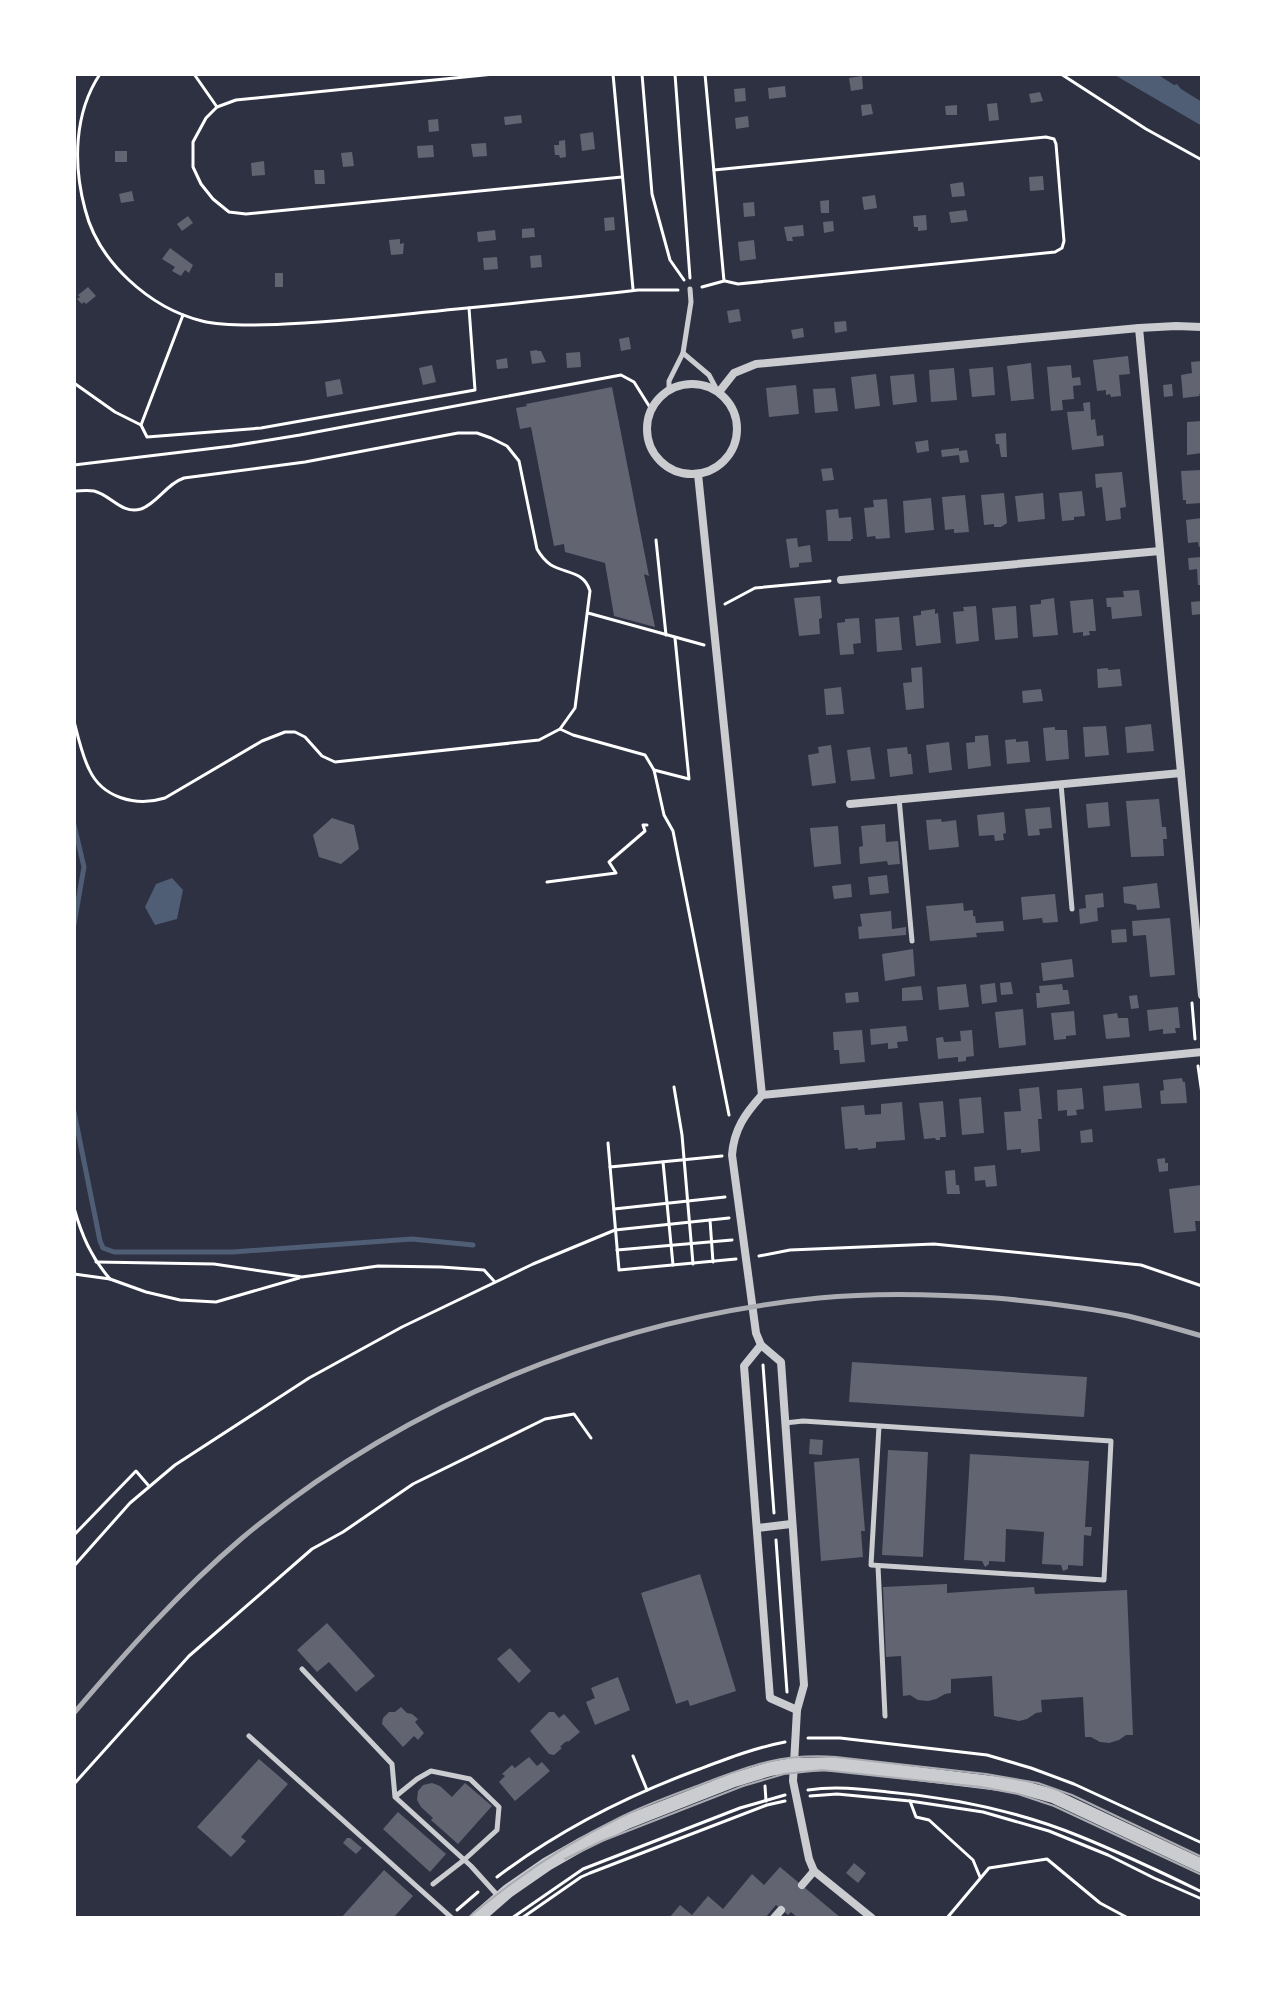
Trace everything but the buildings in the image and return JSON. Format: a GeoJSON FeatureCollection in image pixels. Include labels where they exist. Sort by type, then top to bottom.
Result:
{"type":"FeatureCollection","features":[{"type":"Feature","properties":{"kind":"street"},"geometry":{"type":"LineString","coordinates":[[719,392],[734,373],[756,364],[1139,328],[1202,327]]}},
{"type":"Feature","properties":{"kind":"street"},"geometry":{"type":"LineString","coordinates":[[1139,328],[1202,995]]}},
{"type":"Feature","properties":{"kind":"street"},"geometry":{"type":"LineString","coordinates":[[682,385],[707,386],[719,392],[736,417],[737,433],[733,448],[725,460],[713,470],[698,474],[684,474],[660,461],[652,450],[648,436],[651,409],[659,398],[682,385]]}},
{"type":"Feature","properties":{"kind":"street"},"geometry":{"type":"LineString","coordinates":[[698,474],[762,1095],[738,1125],[732,1155],[756,1333],[761,1345],[781,1362],[804,1685],[797,1710],[794,1793],[814,1871],[872,1918]]}},
{"type":"Feature","properties":{"kind":"street"},"geometry":{"type":"LineString","coordinates":[[841,580],[1160,551]]}},
{"type":"Feature","properties":{"kind":"street"},"geometry":{"type":"LineString","coordinates":[[850,804],[1181,773]]}},
{"type":"Feature","properties":{"kind":"street"},"geometry":{"type":"LineString","coordinates":[[762,1095],[1199,1052]]}},
{"type":"Feature","properties":{"kind":"street"},"geometry":{"type":"LineString","coordinates":[[761,1345],[744,1366],[770,1698],[797,1710]]}},
{"type":"Feature","properties":{"kind":"street"},"geometry":{"type":"LineString","coordinates":[[757,1528],[791,1524]]}},
{"type":"Feature","properties":{"kind":"street"},"geometry":{"type":"LineString","coordinates":[[477,1918],[547,1864],[627,1822],[734,1780],[793,1765],[835,1764],[1017,1786],[1053,1796],[1202,1866]]}},
{"type":"Feature","properties":{"kind":"street"},"geometry":{"type":"LineString","coordinates":[[802,1885],[814,1871]]}},
{"type":"Feature","properties":{"kind":"street"},"geometry":{"type":"LineString","coordinates":[[774,1918],[781,1910]]}},
{"type":"Feature","properties":{"kind":"lane"},"geometry":{"type":"LineString","coordinates":[[669,390],[669,381],[683,353],[691,302],[690,289]]}},
{"type":"Feature","properties":{"kind":"lane"},"geometry":{"type":"LineString","coordinates":[[683,353],[709,375],[719,392]]}},
{"type":"Feature","properties":{"kind":"lane"},"geometry":{"type":"LineString","coordinates":[[1060,783],[1072,909]]}},
{"type":"Feature","properties":{"kind":"lane"},"geometry":{"type":"LineString","coordinates":[[899,798],[912,941]]}},
{"type":"Feature","properties":{"kind":"lane"},"geometry":{"type":"LineString","coordinates":[[785,1423],[803,1421],[1111,1441],[1104,1580],[871,1565],[879,1426]]}},
{"type":"Feature","properties":{"kind":"lane"},"geometry":{"type":"LineString","coordinates":[[878,1566],[885,1716]]}},
{"type":"Feature","properties":{"kind":"lane"},"geometry":{"type":"LineString","coordinates":[[302,1669],[392,1764],[395,1797],[464,1860],[500,1898]]}},
{"type":"Feature","properties":{"kind":"lane"},"geometry":{"type":"LineString","coordinates":[[249,1736],[452,1918]]}},
{"type":"Feature","properties":{"kind":"lane"},"geometry":{"type":"LineString","coordinates":[[395,1797],[431,1771],[470,1779],[499,1807],[497,1830],[433,1884]]}},
{"type":"Feature","properties":{"kind":"path"},"geometry":{"type":"LineString","coordinates":[[100,74],[92,85],[81,118],[77,154],[79,188],[86,216],[119,271],[147,296],[183,315],[205,322],[294,325],[633,291],[690,289],[724,281],[738,284],[1055,252],[1062,248],[1064,241],[1056,144],[1054,139],[1046,137],[714,170]]}},
{"type":"Feature","properties":{"kind":"path"},"geometry":{"type":"LineString","coordinates":[[194,74],[217,107]]}},
{"type":"Feature","properties":{"kind":"path"},"geometry":{"type":"LineString","coordinates":[[494,74],[236,100],[217,107],[206,118],[193,142],[193,167],[213,199],[229,212],[246,214],[622,177]]}},
{"type":"Feature","properties":{"kind":"path"},"geometry":{"type":"LineString","coordinates":[[613,74],[633,291]]}},
{"type":"Feature","properties":{"kind":"path"},"geometry":{"type":"LineString","coordinates":[[642,74],[652,194],[670,260],[690,289]]}},
{"type":"Feature","properties":{"kind":"path"},"geometry":{"type":"LineString","coordinates":[[675,74],[690,289]]}},
{"type":"Feature","properties":{"kind":"path"},"geometry":{"type":"LineString","coordinates":[[705,74],[724,281]]}},
{"type":"Feature","properties":{"kind":"path"},"geometry":{"type":"LineString","coordinates":[[1061,74],[1146,129],[1202,160]]}},
{"type":"Feature","properties":{"kind":"path"},"geometry":{"type":"LineString","coordinates":[[74,383],[115,412],[141,425],[147,437],[261,428],[475,390],[469,308]]}},
{"type":"Feature","properties":{"kind":"path"},"geometry":{"type":"LineString","coordinates":[[141,425],[183,315]]}},
{"type":"Feature","properties":{"kind":"path"},"geometry":{"type":"LineString","coordinates":[[74,465],[300,435],[621,375],[634,382],[651,409]]}},
{"type":"Feature","properties":{"kind":"path"},"geometry":{"type":"LineString","coordinates":[[74,491],[94,491],[134,511],[150,505],[171,485],[184,478],[305,462],[458,433],[477,433],[507,446],[519,461],[537,549],[543,559],[577,574],[588,584],[590,591],[577,698],[571,716],[560,729],[539,740],[342,762],[327,760],[305,737],[295,732],[285,732],[262,741],[165,798],[147,802],[118,797],[97,782],[87,767],[74,721]]}},
{"type":"Feature","properties":{"kind":"path"},"geometry":{"type":"LineString","coordinates":[[656,540],[666,635]]}},
{"type":"Feature","properties":{"kind":"path"},"geometry":{"type":"LineString","coordinates":[[712,611],[755,588],[841,580]]}},
{"type":"Feature","properties":{"kind":"path"},"geometry":{"type":"LineString","coordinates":[[588,613],[716,647]]}},
{"type":"Feature","properties":{"kind":"path"},"geometry":{"type":"LineString","coordinates":[[654,770],[689,779],[675,638]]}},
{"type":"Feature","properties":{"kind":"path"},"geometry":{"type":"LineString","coordinates":[[560,729],[645,755],[654,770],[664,815],[673,831],[731,1122],[738,1125]]}},
{"type":"Feature","properties":{"kind":"path"},"geometry":{"type":"LineString","coordinates":[[547,882],[616,873],[609,862],[645,831],[643,825],[647,825]]}},
{"type":"Feature","properties":{"kind":"path"},"geometry":{"type":"LineString","coordinates":[[577,869],[582,885]]}},
{"type":"Feature","properties":{"kind":"path"},"geometry":{"type":"LineString","coordinates":[[1191,991],[1202,1094]]}},
{"type":"Feature","properties":{"kind":"path"},"geometry":{"type":"LineString","coordinates":[[674,1087],[693,1264]]}},
{"type":"Feature","properties":{"kind":"path"},"geometry":{"type":"LineString","coordinates":[[608,1143],[619,1270],[713,1262],[790,1250],[934,1244],[1141,1265],[1202,1286]]}},
{"type":"Feature","properties":{"kind":"path"},"geometry":{"type":"LineString","coordinates":[[610,1167],[732,1155]]}},
{"type":"Feature","properties":{"kind":"path"},"geometry":{"type":"LineString","coordinates":[[663,1162],[673,1265]]}},
{"type":"Feature","properties":{"kind":"path"},"geometry":{"type":"LineString","coordinates":[[613,1209],[737,1196]]}},
{"type":"Feature","properties":{"kind":"path"},"geometry":{"type":"LineString","coordinates":[[74,1208],[85,1242],[110,1279]]}},
{"type":"Feature","properties":{"kind":"path"},"geometry":{"type":"LineString","coordinates":[[74,1566],[130,1503],[175,1465],[309,1378],[402,1327],[533,1264],[615,1230],[741,1216]]}},
{"type":"Feature","properties":{"kind":"path"},"geometry":{"type":"LineString","coordinates":[[710,1220],[713,1262]]}},
{"type":"Feature","properties":{"kind":"path"},"geometry":{"type":"LineString","coordinates":[[617,1250],[744,1238]]}},
{"type":"Feature","properties":{"kind":"path"},"geometry":{"type":"LineString","coordinates":[[96,1262],[214,1264],[302,1277]]}},
{"type":"Feature","properties":{"kind":"path"},"geometry":{"type":"LineString","coordinates":[[74,1274],[110,1279],[180,1300],[216,1302],[302,1277],[378,1266],[484,1270],[495,1282]]}},
{"type":"Feature","properties":{"kind":"path"},"geometry":{"type":"LineString","coordinates":[[74,1784],[189,1656],[312,1549],[343,1532],[413,1484],[545,1419],[574,1414],[591,1438]]}},
{"type":"Feature","properties":{"kind":"path"},"geometry":{"type":"LineString","coordinates":[[74,1535],[136,1471],[149,1487]]}},
{"type":"Feature","properties":{"kind":"path"},"geometry":{"type":"LineString","coordinates":[[754,1749],[757,1760]]}},
{"type":"Feature","properties":{"kind":"path"},"geometry":{"type":"LineString","coordinates":[[633,1756],[647,1790]]}},
{"type":"Feature","properties":{"kind":"path"},"geometry":{"type":"LineString","coordinates":[[765,1786],[766,1802]]}},
{"type":"Feature","properties":{"kind":"path"},"geometry":{"type":"LineString","coordinates":[[837,1794],[838,1788]]}},
{"type":"Feature","properties":{"kind":"path"},"geometry":{"type":"LineString","coordinates":[[802,1791],[838,1788],[962,1802],[1077,1835],[1202,1892]]}},
{"type":"Feature","properties":{"kind":"path"},"geometry":{"type":"LineString","coordinates":[[803,1797],[837,1794],[983,1812],[1049,1831],[1202,1899]]}},
{"type":"Feature","properties":{"kind":"path"},"geometry":{"type":"LineString","coordinates":[[512,1918],[583,1869],[766,1802],[788,1797]]}},
{"type":"Feature","properties":{"kind":"path"},"geometry":{"type":"LineString","coordinates":[[910,1801],[916,1817],[929,1820],[973,1860],[981,1878]]}},
{"type":"Feature","properties":{"kind":"path"},"geometry":{"type":"LineString","coordinates":[[522,1918],[581,1877],[766,1802]]}},
{"type":"Feature","properties":{"kind":"path"},"geometry":{"type":"LineString","coordinates":[[947,1918],[989,1868],[1047,1859],[1100,1903],[1127,1918]]}},
{"type":"Feature","properties":{"kind":"water"},"geometry":{"type":"Polygon","coordinates":[[[1113,74],[1157,74],[1177,84],[1202,102],[1202,126],[1113,74]]]}},
{"type":"Feature","properties":{"kind":"water"},"geometry":{"type":"Polygon","coordinates":[[[172,878],[183,890],[177,919],[155,925],[145,907],[156,884],[172,878]]]}},
{"type":"Feature","properties":{"kind":"waterway"},"geometry":{"type":"LineString","coordinates":[[74,825],[84,867],[74,924]]}},
{"type":"Feature","properties":{"kind":"waterway"},"geometry":{"type":"LineString","coordinates":[[74,1112],[100,1241],[103,1248],[114,1252],[233,1252],[412,1239],[473,1245]]}},
{"type":"Feature","properties":{"kind":"tram line"},"geometry":{"type":"LineString","coordinates":[[468,1918],[541,1863],[621,1817],[747,1768],[797,1757],[836,1757],[1038,1783],[1072,1795],[1202,1857]]}},
{"type":"Feature","properties":{"kind":"tram line"},"geometry":{"type":"LineString","coordinates":[[565,1859],[602,1841],[743,1786],[784,1774],[822,1770],[981,1787],[1018,1794],[1054,1806],[1202,1875]]}},
{"type":"Feature","properties":{"kind":"railway"},"geometry":{"type":"LineString","coordinates":[[74,1713],[196,1580],[241,1539],[304,1490],[370,1447],[440,1409],[512,1375],[587,1348],[663,1325],[741,1309],[819,1298],[885,1294],[974,1297],[1062,1305],[1128,1316],[1202,1336]]}}]}
